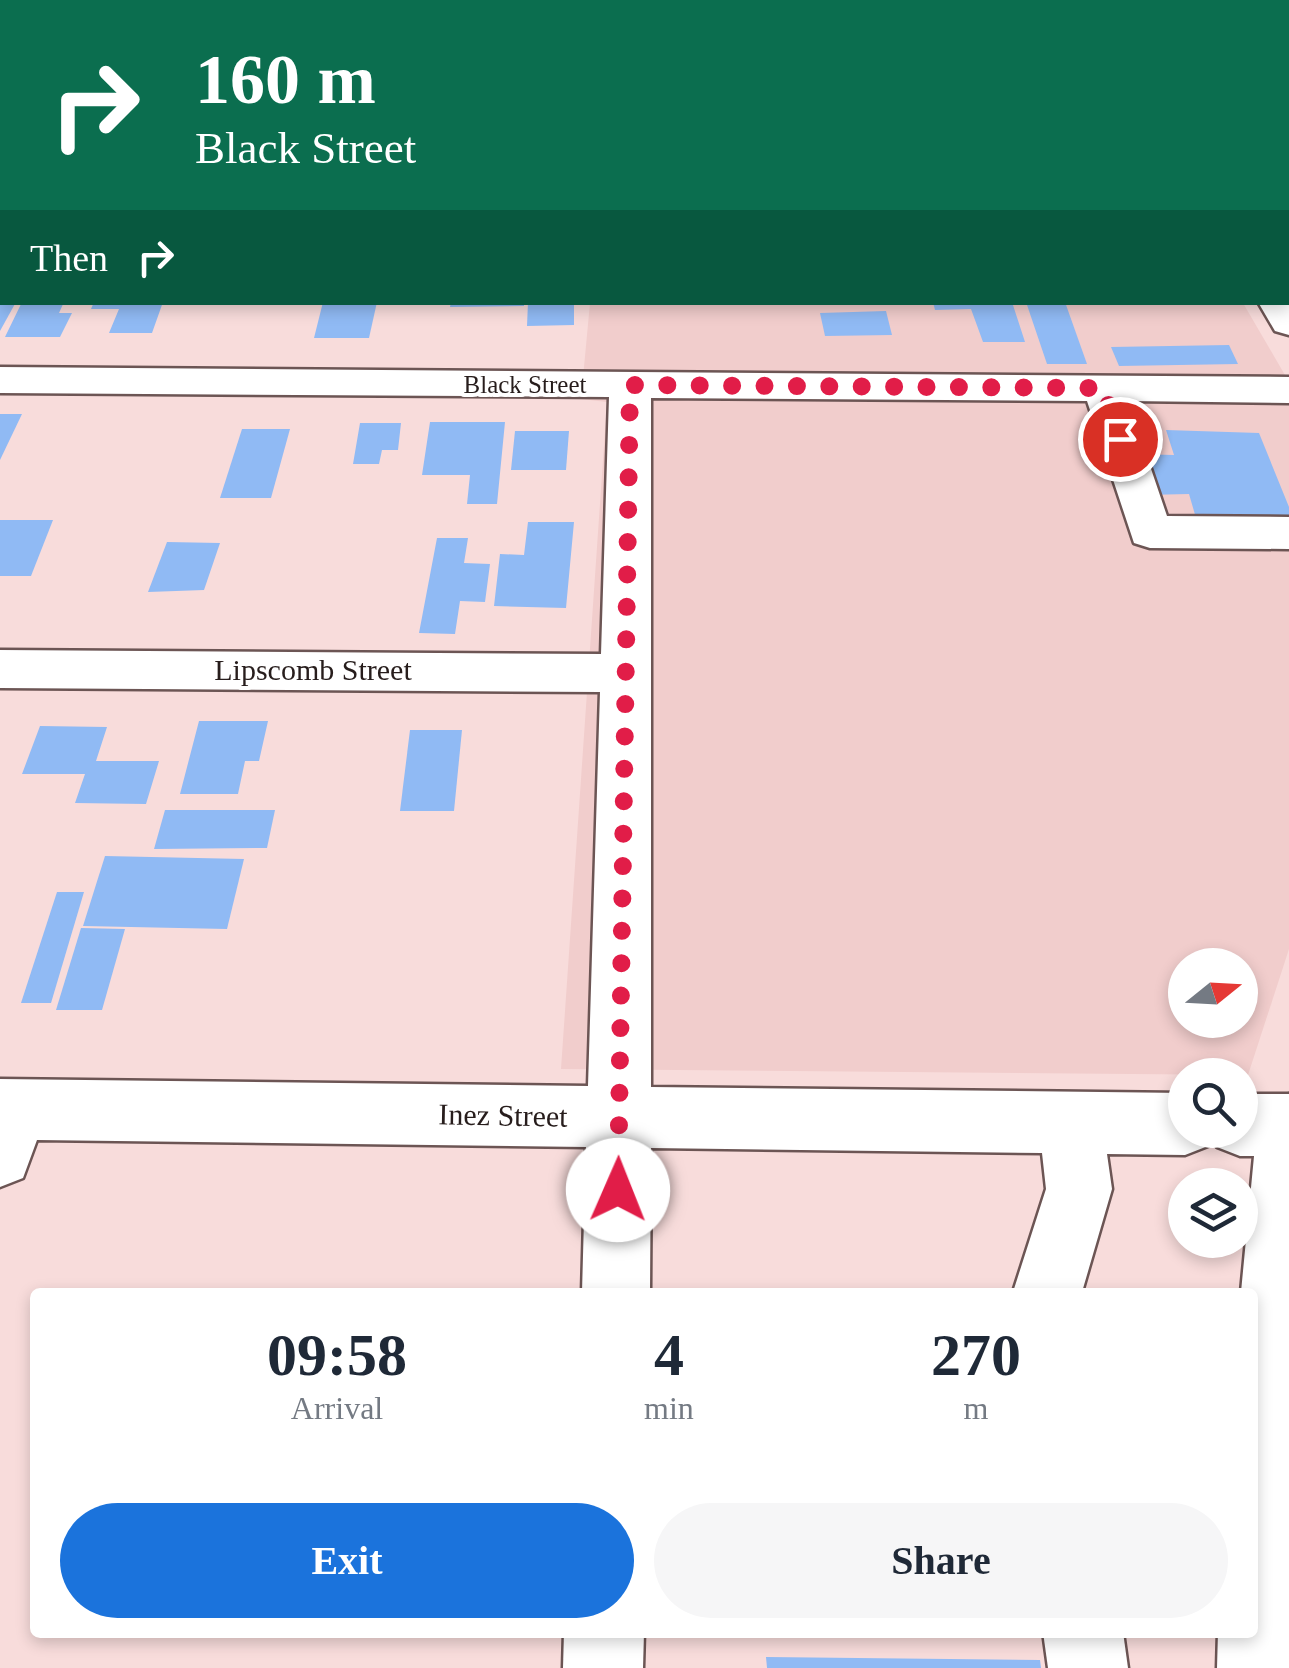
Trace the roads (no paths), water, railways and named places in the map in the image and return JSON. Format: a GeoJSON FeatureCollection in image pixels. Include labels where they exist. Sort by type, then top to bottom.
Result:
{"type":"FeatureCollection","features":[{"type":"Feature","properties":{"kind":"street","name":"Black Street"},"geometry":{"type":"LineString","coordinates":[[0,380],[1289,390]]}},
{"type":"Feature","properties":{"kind":"street"},"geometry":{"type":"LineString","coordinates":[[616,1288],[630,385]]}},
{"type":"Feature","properties":{"kind":"street"},"geometry":{"type":"LineString","coordinates":[[1103,388],[1150,532],[1289,532]]}},
{"type":"Feature","properties":{"kind":"street","name":"Lipscomb Street"},"geometry":{"type":"LineString","coordinates":[[0,668],[626,673]]}},
{"type":"Feature","properties":{"kind":"street","name":"Inez Street"},"geometry":{"type":"LineString","coordinates":[[5,1125],[619,1117],[1168,1124]]}},
{"type":"Feature","properties":{"kind":"street"},"geometry":{"type":"LineString","coordinates":[[1049,1288],[1079,1189],[1071,1123]]}},
{"type":"Feature","properties":{"kind":"street"},"geometry":{"type":"LineString","coordinates":[[1258,1125],[1289,1125],[1260,1487],[1258,1608]]}},
{"type":"Feature","properties":{"kind":"street"},"geometry":{"type":"LineString","coordinates":[[602,1668],[604,1638]]}},
{"type":"Feature","properties":{"kind":"street"},"geometry":{"type":"LineString","coordinates":[[1084,1638],[1088,1668]]}},
{"type":"Feature","properties":{"kind":"street"},"geometry":{"type":"LineString","coordinates":[[1257,1638],[1257,1668]]}}]}
